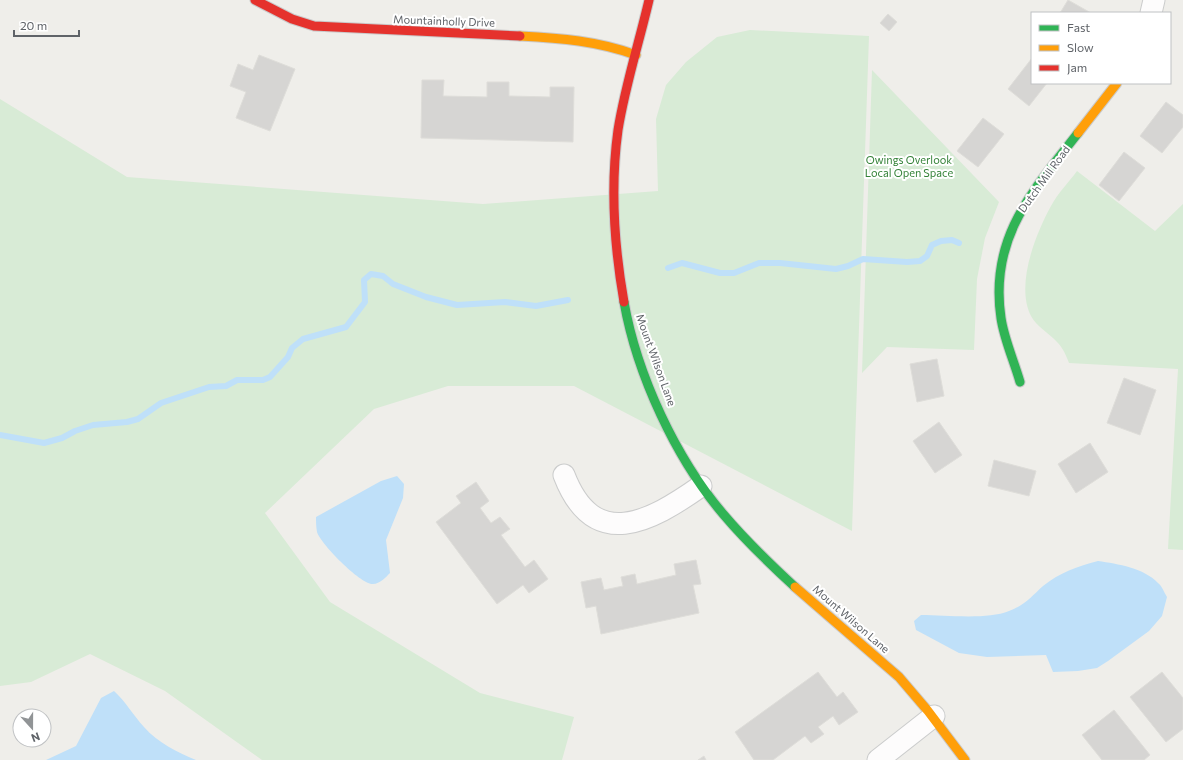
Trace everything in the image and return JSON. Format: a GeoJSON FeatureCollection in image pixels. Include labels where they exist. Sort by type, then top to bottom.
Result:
{"type":"FeatureCollection","features":[{"type":"Feature","properties":{"kind":"street","name":"Mountainholly Drive"},"geometry":{"type":"LineString","coordinates":[[255,0],[292,19],[314,26],[566,38],[612,46],[636,55]]}},
{"type":"Feature","properties":{"kind":"street","name":"Mount Wilson Lane"},"geometry":{"type":"LineString","coordinates":[[648,0],[624,102],[616,147],[613,181],[616,264],[625,309],[655,398],[674,439],[701,486],[724,516],[759,554],[903,682],[934,716],[965,760]]}},
{"type":"Feature","properties":{"kind":"street"},"geometry":{"type":"LineString","coordinates":[[1151,12],[1154,0]]}},
{"type":"Feature","properties":{"kind":"street","name":"Dutch Mill Road"},"geometry":{"type":"LineString","coordinates":[[1020,382],[1001,319],[999,297],[1000,269],[1007,240],[1020,211],[1041,181],[1116,84]]}},
{"type":"Feature","properties":{"kind":"street"},"geometry":{"type":"LineString","coordinates":[[564,475],[578,502],[588,514],[604,523],[620,524],[656,515],[676,504],[701,486]]}},
{"type":"Feature","properties":{"kind":"street"},"geometry":{"type":"LineString","coordinates":[[878,760],[934,716]]}},
{"type":"Feature","properties":{"kind":"green space"},"geometry":{"type":"Polygon","coordinates":[[[750,30],[869,36],[852,531],[574,386],[448,386],[374,409],[265,513],[330,602],[480,693],[574,717],[562,760],[262,760],[165,691],[90,654],[31,682],[0,686],[0,99],[127,177],[483,204],[658,191],[656,119],[666,85],[686,62],[717,37],[750,30]]]}},
{"type":"Feature","properties":{"kind":"green space","name":"Owings Overlook Local Open Space"},"geometry":{"type":"Polygon","coordinates":[[[872,70],[999,202],[985,238],[977,279],[974,350],[887,347],[862,373],[872,70]]]}},
{"type":"Feature","properties":{"kind":"green space"},"geometry":{"type":"Polygon","coordinates":[[[1077,171],[1155,231],[1183,204],[1183,550],[1168,549],[1178,369],[1069,363],[1059,344],[1040,327],[1031,316],[1027,303],[1025,290],[1026,275],[1029,260],[1039,230],[1054,201],[1077,171]]]}},
{"type":"Feature","properties":{"kind":"water"},"geometry":{"type":"Polygon","coordinates":[[[397,476],[404,484],[403,498],[386,540],[390,573],[376,584],[367,583],[351,571],[325,545],[317,532],[316,517],[381,481],[397,476]]]}},
{"type":"Feature","properties":{"kind":"water"},"geometry":{"type":"Polygon","coordinates":[[[1098,561],[1122,565],[1146,574],[1162,587],[1167,597],[1162,616],[1149,631],[1097,668],[1078,671],[1053,672],[1046,655],[987,657],[959,653],[916,630],[914,621],[921,615],[978,616],[1000,614],[1015,609],[1056,577],[1076,568],[1098,561]]]}},
{"type":"Feature","properties":{"kind":"water"},"geometry":{"type":"Polygon","coordinates":[[[114,691],[149,733],[175,750],[196,760],[46,760],[76,746],[101,698],[114,691]]]}},
{"type":"Feature","properties":{"kind":"building"},"geometry":{"type":"Polygon","coordinates":[[[1068,0],[1089,12],[1061,12],[1068,0]]]}},
{"type":"Feature","properties":{"kind":"building"},"geometry":{"type":"Polygon","coordinates":[[[888,14],[897,22],[889,31],[880,23],[888,14]]]}},
{"type":"Feature","properties":{"kind":"building"},"geometry":{"type":"Polygon","coordinates":[[[259,55],[295,69],[270,131],[236,118],[246,92],[230,86],[238,64],[253,70],[259,55]]]}},
{"type":"Feature","properties":{"kind":"building"},"geometry":{"type":"Polygon","coordinates":[[[1031,59],[1031,84],[1046,84],[1029,106],[1008,89],[1031,59]]]}},
{"type":"Feature","properties":{"kind":"building"},"geometry":{"type":"Polygon","coordinates":[[[422,80],[444,80],[443,96],[487,97],[487,82],[509,82],[509,96],[550,97],[550,87],[574,87],[573,142],[421,138],[422,80]]]}},
{"type":"Feature","properties":{"kind":"building"},"geometry":{"type":"Polygon","coordinates":[[[1166,102],[1183,115],[1183,127],[1162,153],[1140,136],[1166,102]]]}},
{"type":"Feature","properties":{"kind":"building"},"geometry":{"type":"Polygon","coordinates":[[[983,118],[1004,134],[978,167],[957,151],[983,118]]]}},
{"type":"Feature","properties":{"kind":"building"},"geometry":{"type":"Polygon","coordinates":[[[1124,152],[1145,168],[1119,201],[1099,185],[1124,152]]]}},
{"type":"Feature","properties":{"kind":"building"},"geometry":{"type":"Polygon","coordinates":[[[937,359],[944,396],[917,402],[910,364],[937,359]]]}},
{"type":"Feature","properties":{"kind":"building"},"geometry":{"type":"Polygon","coordinates":[[[1124,378],[1156,390],[1140,435],[1107,423],[1124,378]]]}},
{"type":"Feature","properties":{"kind":"building"},"geometry":{"type":"Polygon","coordinates":[[[939,422],[962,455],[935,473],[913,441],[939,422]]]}},
{"type":"Feature","properties":{"kind":"building"},"geometry":{"type":"Polygon","coordinates":[[[1090,443],[1108,472],[1076,493],[1058,464],[1090,443]]]}},
{"type":"Feature","properties":{"kind":"building"},"geometry":{"type":"Polygon","coordinates":[[[994,460],[1036,471],[1029,496],[988,486],[994,460]]]}},
{"type":"Feature","properties":{"kind":"building"},"geometry":{"type":"Polygon","coordinates":[[[476,482],[489,501],[480,508],[491,523],[500,517],[510,529],[501,535],[525,567],[534,560],[548,579],[529,593],[523,585],[497,604],[436,522],[461,503],[456,496],[476,482]]]}},
{"type":"Feature","properties":{"kind":"building"},"geometry":{"type":"Polygon","coordinates":[[[696,560],[701,584],[693,585],[699,613],[601,634],[596,606],[586,608],[581,582],[601,578],[604,590],[623,586],[621,577],[635,574],[637,584],[676,575],[674,564],[696,560]]]}},
{"type":"Feature","properties":{"kind":"building"},"geometry":{"type":"Polygon","coordinates":[[[818,672],[837,697],[843,692],[858,712],[839,725],[833,716],[818,727],[824,734],[811,743],[805,736],[773,760],[754,760],[735,732],[818,672]]]}},
{"type":"Feature","properties":{"kind":"building"},"geometry":{"type":"Polygon","coordinates":[[[1162,672],[1183,698],[1183,729],[1166,742],[1130,697],[1162,672]]]}},
{"type":"Feature","properties":{"kind":"building"},"geometry":{"type":"Polygon","coordinates":[[[1114,710],[1150,755],[1144,760],[1102,760],[1082,735],[1114,710]]]}},
{"type":"Feature","properties":{"kind":"building"},"geometry":{"type":"Polygon","coordinates":[[[704,756],[706,760],[698,760],[704,756]]]}},
{"type":"Feature","properties":{"kind":"waterway"},"geometry":{"type":"LineString","coordinates":[[668,268],[682,263],[720,273],[734,273],[759,263],[780,263],[836,269],[848,266],[863,259],[907,262],[920,261],[927,256],[932,245],[941,241],[952,240],[959,243]]}},
{"type":"Feature","properties":{"kind":"waterway"},"geometry":{"type":"LineString","coordinates":[[0,435],[44,443],[62,438],[75,431],[93,425],[127,422],[138,419],[161,403],[209,387],[226,386],[237,380],[263,380],[270,377],[288,357],[292,348],[303,339],[346,327],[365,302],[364,280],[371,274],[383,276],[393,284],[426,297],[457,305],[505,302],[536,306],[568,300]]}},
{"type":"Feature","properties":{"kind":"traffic: fast"},"geometry":{"type":"LineString","coordinates":[[1020,382],[1002,326],[999,289],[1002,263],[1008,239],[1018,217],[1045,175],[1078,133]]}},
{"type":"Feature","properties":{"kind":"traffic: fast"},"geometry":{"type":"LineString","coordinates":[[624,302],[638,358],[649,387],[661,415],[690,468],[706,493],[732,525],[795,587]]}},
{"type":"Feature","properties":{"kind":"traffic: slow"},"geometry":{"type":"LineString","coordinates":[[520,36],[593,43],[636,55]]}},
{"type":"Feature","properties":{"kind":"traffic: slow"},"geometry":{"type":"LineString","coordinates":[[1078,133],[1116,84]]}},
{"type":"Feature","properties":{"kind":"traffic: slow"},"geometry":{"type":"LineString","coordinates":[[795,587],[899,677],[928,711],[965,760]]}},
{"type":"Feature","properties":{"kind":"traffic: jam"},"geometry":{"type":"LineString","coordinates":[[255,0],[292,19],[314,26],[520,36]]}},
{"type":"Feature","properties":{"kind":"traffic: jam"},"geometry":{"type":"LineString","coordinates":[[624,302],[614,216],[614,173],[618,130],[624,97],[649,0]]}}]}
